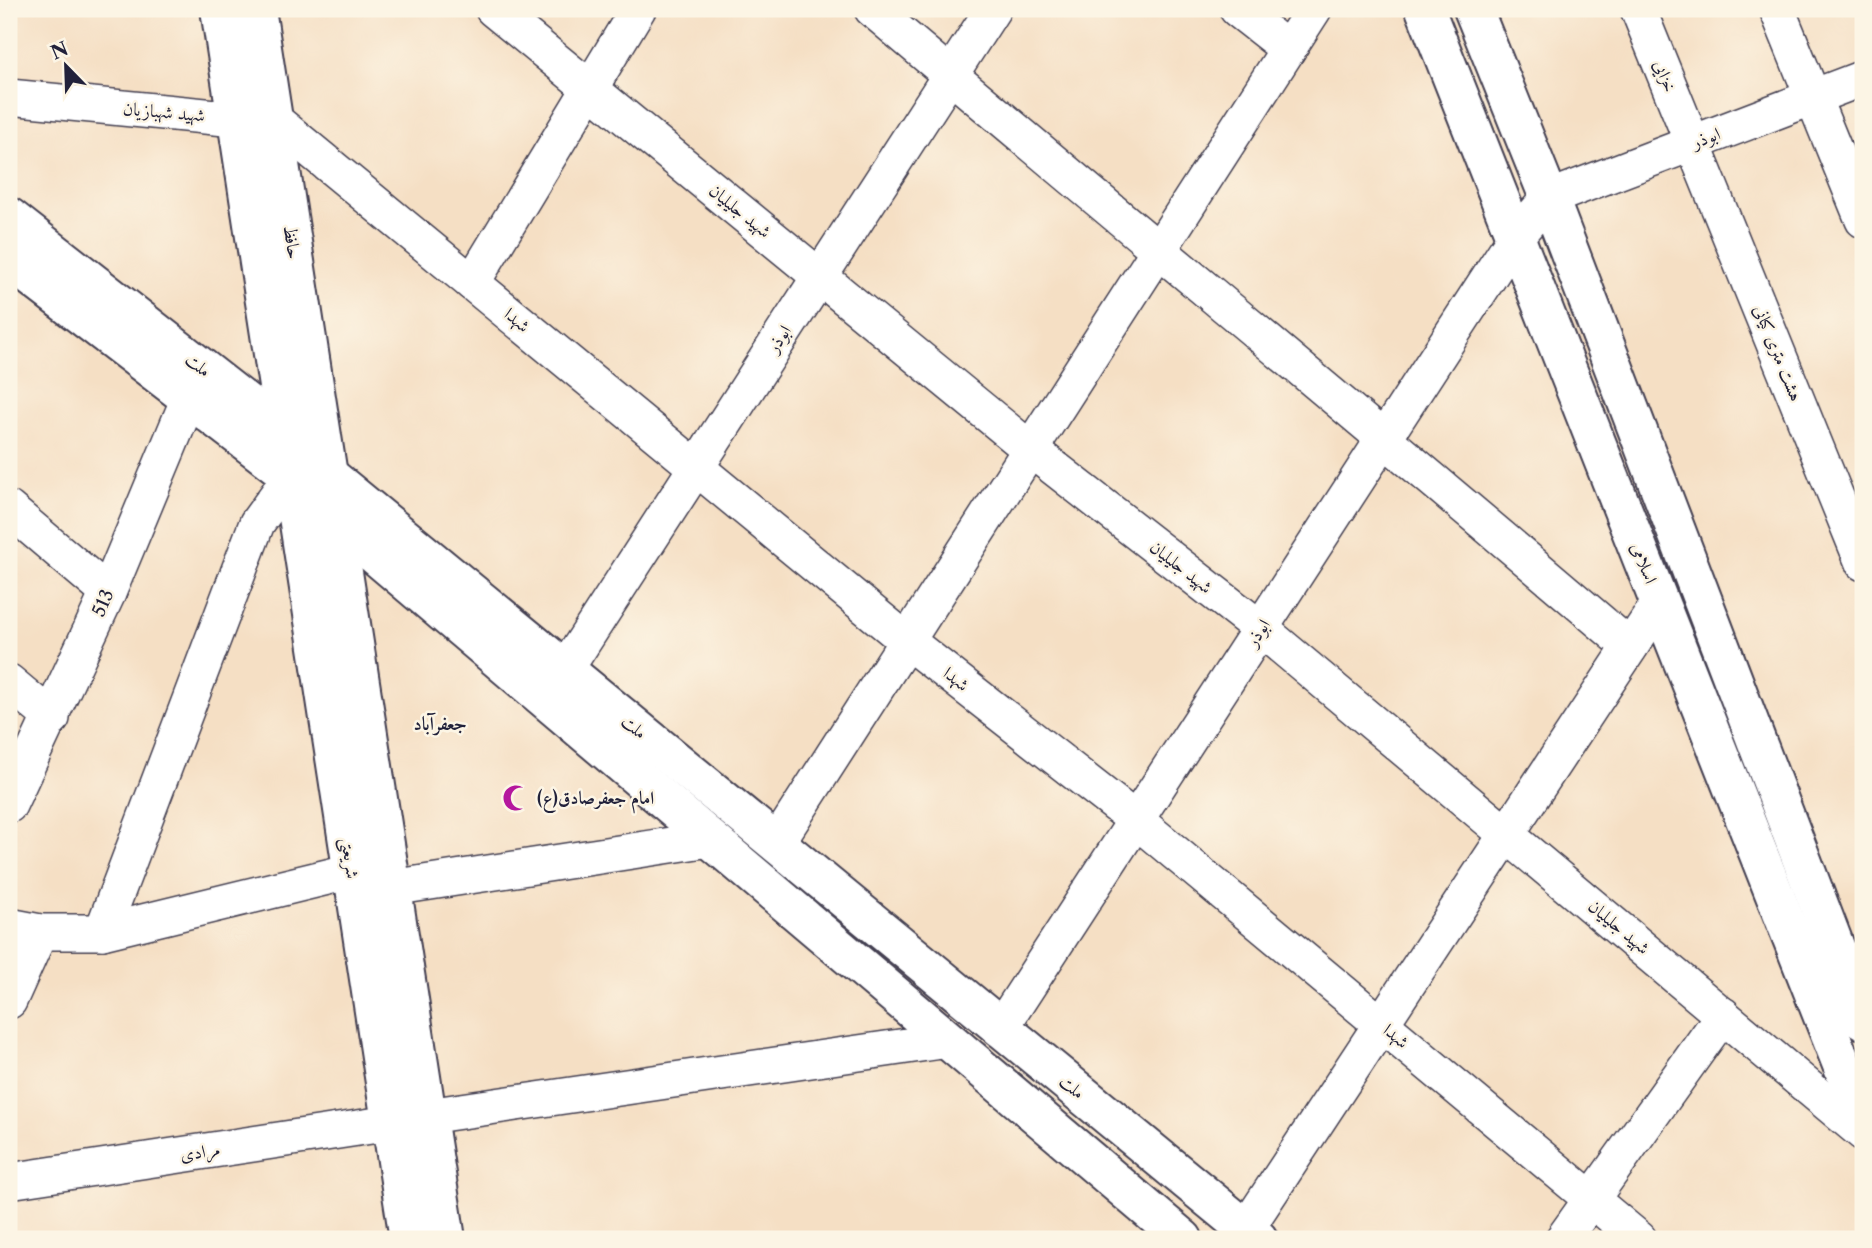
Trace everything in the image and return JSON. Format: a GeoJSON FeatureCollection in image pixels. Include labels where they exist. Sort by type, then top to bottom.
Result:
{"type":"FeatureCollection","features":[{"type":"Feature","properties":{"kind":"street","name":"حافظ"},"geometry":{"type":"LineString","coordinates":[[219,9],[255,119],[336,523]]}},
{"type":"Feature","properties":{"kind":"street","name":"حافظ"},"geometry":{"type":"LineString","coordinates":[[256,9],[255,119],[291,476]]}},
{"type":"Feature","properties":{"kind":"street","name":"شهید جلیلیان"},"geometry":{"type":"LineString","coordinates":[[493,9],[1030,449],[1261,629],[1508,833],[1863,1133]]}},
{"type":"Feature","properties":{"kind":"street"},"geometry":{"type":"LineString","coordinates":[[472,283],[638,9]]}},
{"type":"Feature","properties":{"kind":"street"},"geometry":{"type":"LineString","coordinates":[[872,9],[1157,252],[1385,438],[1630,647]]}},
{"type":"Feature","properties":{"kind":"street","name":"ابوذر"},"geometry":{"type":"LineString","coordinates":[[565,670],[993,9]]}},
{"type":"Feature","properties":{"kind":"street"},"geometry":{"type":"LineString","coordinates":[[1237,9],[1288,49]]}},
{"type":"Feature","properties":{"kind":"street"},"geometry":{"type":"LineString","coordinates":[[776,844],[1314,9]]}},
{"type":"Feature","properties":{"kind":"street","name":"اسلامی"},"geometry":{"type":"LineString","coordinates":[[1425,9],[1863,1118]]}},
{"type":"Feature","properties":{"kind":"street"},"geometry":{"type":"LineString","coordinates":[[1473,9],[1549,198],[1863,1020]]}},
{"type":"Feature","properties":{"kind":"street","name":"خزایی"},"geometry":{"type":"LineString","coordinates":[[1638,9],[1692,143]]}},
{"type":"Feature","properties":{"kind":"street"},"geometry":{"type":"LineString","coordinates":[[1777,9],[1863,219]]}},
{"type":"Feature","properties":{"kind":"street","name":"ابوذر"},"geometry":{"type":"LineString","coordinates":[[1000,1029],[1516,237],[1549,198],[1863,78]]}},
{"type":"Feature","properties":{"kind":"street","name":"شهید شهبازیان"},"geometry":{"type":"LineString","coordinates":[[9,97],[255,119]]}},
{"type":"Feature","properties":{"kind":"street","name":"شهدا"},"geometry":{"type":"LineString","coordinates":[[255,119],[472,283],[906,641],[1137,821],[1639,1239]]}},
{"type":"Feature","properties":{"kind":"street","name":"هشت متری کیانی"},"geometry":{"type":"LineString","coordinates":[[1692,143],[1863,563]]}},
{"type":"Feature","properties":{"kind":"street","name":"ملت"},"geometry":{"type":"LineString","coordinates":[[9,217],[198,385],[336,523],[1183,1239]]}},
{"type":"Feature","properties":{"kind":"street","name":"ملت"},"geometry":{"type":"LineString","coordinates":[[9,260],[198,385],[285,433],[328,475],[1248,1236]]}},
{"type":"Feature","properties":{"kind":"street","name":"513"},"geometry":{"type":"LineString","coordinates":[[9,805],[52,718],[198,385]]}},
{"type":"Feature","properties":{"kind":"street"},"geometry":{"type":"LineString","coordinates":[[102,932],[257,523],[291,476]]}},
{"type":"Feature","properties":{"kind":"street","name":"شریعتی"},"geometry":{"type":"LineString","coordinates":[[291,476],[352,871],[409,1119],[446,1239]]}},
{"type":"Feature","properties":{"kind":"street"},"geometry":{"type":"LineString","coordinates":[[9,509],[108,593]]}},
{"type":"Feature","properties":{"kind":"street","name":"شریعتی"},"geometry":{"type":"LineString","coordinates":[[336,523],[391,888],[409,1119],[409,1239]]}},
{"type":"Feature","properties":{"kind":"street"},"geometry":{"type":"LineString","coordinates":[[1248,1236],[1382,1024],[1660,602]]}},
{"type":"Feature","properties":{"kind":"street"},"geometry":{"type":"LineString","coordinates":[[9,682],[52,718]]}},
{"type":"Feature","properties":{"kind":"street"},"geometry":{"type":"LineString","coordinates":[[391,888],[710,839]]}},
{"type":"Feature","properties":{"kind":"street"},"geometry":{"type":"LineString","coordinates":[[9,1001],[25,929],[102,932],[352,871]]}},
{"type":"Feature","properties":{"kind":"street"},"geometry":{"type":"LineString","coordinates":[[1563,1239],[1723,1015]]}},
{"type":"Feature","properties":{"kind":"street"},"geometry":{"type":"LineString","coordinates":[[948,1040],[1000,1029]]}},
{"type":"Feature","properties":{"kind":"street","name":"مرادی"},"geometry":{"type":"LineString","coordinates":[[9,1181],[948,1040]]}},
{"type":"Feature","properties":{"kind":"place","name":"امام جعفرصادق(ع)"},"geometry":{"type":"Point","coordinates":[516,798]}},
{"type":"Feature","properties":{"kind":"district","name":"جعفرآباد"},"geometry":{"type":"Point","coordinates":[440,723]}}]}
